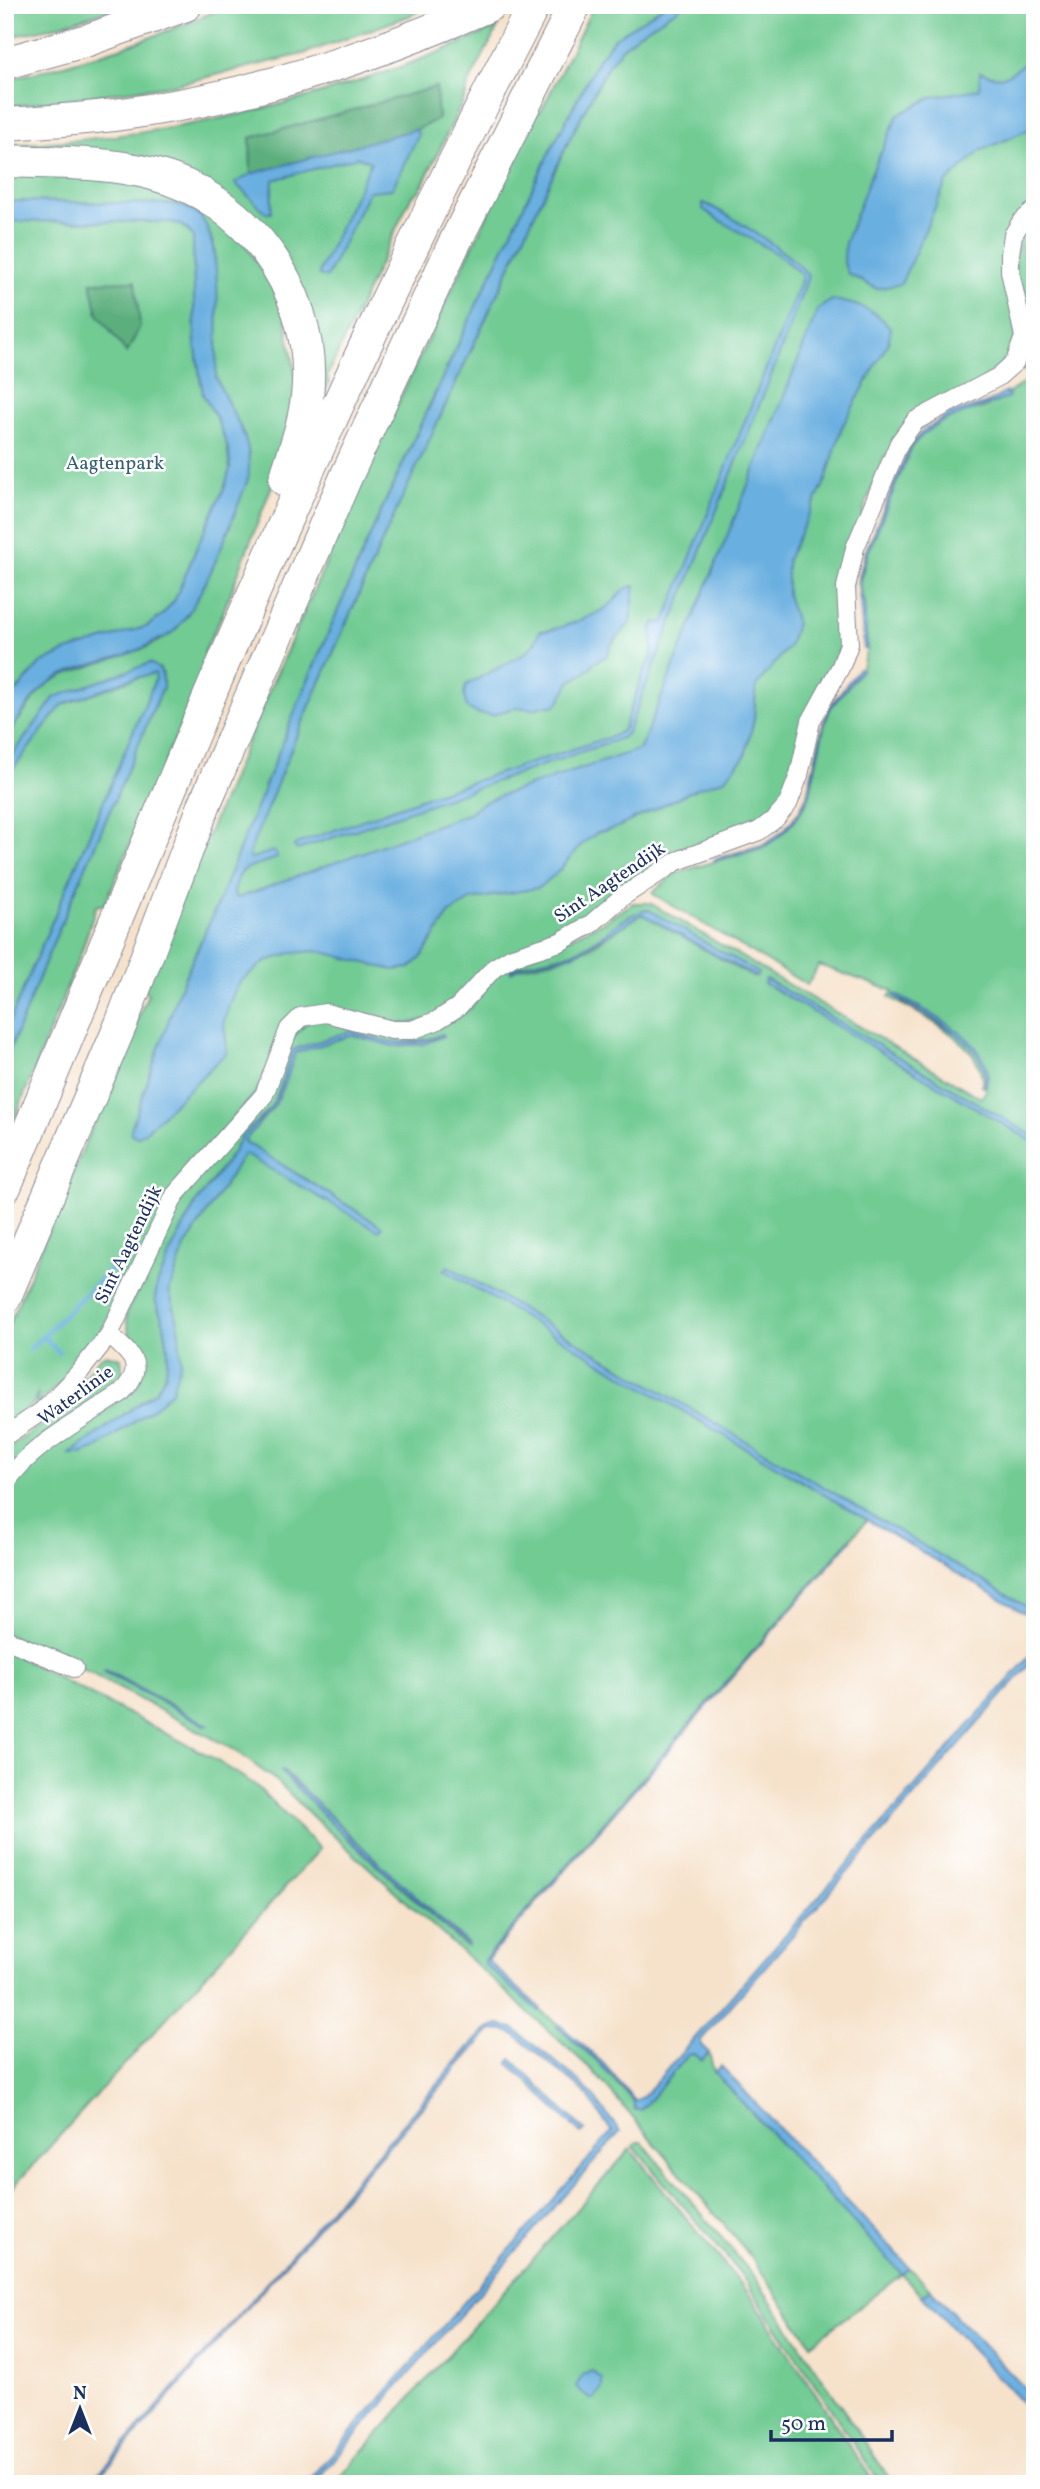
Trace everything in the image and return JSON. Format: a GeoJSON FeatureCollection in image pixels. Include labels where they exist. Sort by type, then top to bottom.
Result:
{"type":"FeatureCollection","features":[{"type":"Feature","properties":{"kind":"highway"},"geometry":{"type":"LineString","coordinates":[[5,63],[113,32],[186,5]]}},
{"type":"Feature","properties":{"kind":"highway"},"geometry":{"type":"LineString","coordinates":[[5,124],[106,116],[210,99],[292,79],[404,43],[490,5]]}},
{"type":"Feature","properties":{"kind":"highway"},"geometry":{"type":"LineString","coordinates":[[5,1187],[168,792],[333,417],[427,219],[534,5]]}},
{"type":"Feature","properties":{"kind":"highway"},"geometry":{"type":"LineString","coordinates":[[5,1297],[121,1024],[205,803],[346,477],[453,246],[575,5]]}},
{"type":"Feature","properties":{"kind":"highway"},"geometry":{"type":"LineString","coordinates":[[5,161],[109,165],[183,183],[211,198],[246,226],[270,254],[289,286],[307,348],[308,383],[304,420],[240,627]]}},
{"type":"Feature","properties":{"kind":"street","name":"Sint Aagtendijk"},"geometry":{"type":"LineString","coordinates":[[5,1436],[42,1410],[78,1374],[109,1335],[175,1195],[264,1095],[289,1029],[301,1017],[326,1013],[392,1030],[412,1030],[436,1021],[458,1007],[494,968],[512,957],[560,942],[591,924],[622,897],[677,861],[759,831],[775,819],[788,804],[799,775],[811,721],[841,666],[849,644],[846,587],[855,548],[899,443],[915,421],[998,377],[1015,362],[1024,337],[1010,271],[1010,254],[1013,235],[1021,222],[1035,210]]}},
{"type":"Feature","properties":{"kind":"street","name":"Waterlinie"},"geometry":{"type":"LineString","coordinates":[[5,1485],[31,1454],[121,1393],[131,1383],[136,1373],[135,1362],[109,1335]]}},
{"type":"Feature","properties":{"kind":"street"},"geometry":{"type":"LineString","coordinates":[[5,1639],[74,1668]]}},
{"type":"Feature","properties":{"kind":"green space"},"geometry":{"type":"Polygon","coordinates":[[[5,5],[126,5],[54,27],[5,38],[5,5]]]}},
{"type":"Feature","properties":{"kind":"green space"},"geometry":{"type":"Polygon","coordinates":[[[228,5],[433,5],[303,54],[174,85],[5,107],[5,80],[119,48],[174,29],[228,5]]]}},
{"type":"Feature","properties":{"kind":"green space"},"geometry":{"type":"Polygon","coordinates":[[[594,5],[665,5],[614,39],[599,58],[551,149],[372,531],[185,976],[235,886],[296,737],[384,537],[569,140],[608,65],[638,34],[684,5],[1035,5],[1035,203],[1013,224],[1016,336],[1011,354],[996,370],[884,457],[864,509],[838,655],[791,784],[773,814],[592,917],[457,998],[432,1018],[401,1025],[313,1008],[259,1089],[209,1146],[103,1327],[63,1381],[36,1405],[38,1393],[33,1404],[5,1426],[5,1334],[148,994],[144,988],[263,704],[392,415],[536,113],[541,111],[594,5]]]}},
{"type":"Feature","properties":{"kind":"green space"},"geometry":{"type":"Polygon","coordinates":[[[498,27],[420,190],[411,197],[327,376],[329,383],[318,404],[319,386],[236,205],[5,153],[5,145],[133,134],[257,110],[319,94],[379,74],[498,27]]]}},
{"type":"Feature","properties":{"kind":"green space"},"geometry":{"type":"Polygon","coordinates":[[[436,87],[438,119],[417,129],[251,174],[250,138],[436,87]]]}},
{"type":"Feature","properties":{"kind":"green space"},"geometry":{"type":"Polygon","coordinates":[[[5,172],[77,175],[176,193],[239,236],[282,299],[297,383],[283,457],[222,615],[204,652],[210,656],[105,904],[96,906],[82,950],[5,1143],[5,1062],[163,687],[163,674],[159,668],[55,697],[5,765],[5,739],[39,692],[49,683],[64,675],[148,647],[171,634],[187,616],[210,570],[248,479],[249,464],[245,437],[216,377],[215,253],[210,234],[202,220],[191,211],[173,204],[5,201],[5,172]]]}},
{"type":"Feature","properties":{"kind":"green space"},"geometry":{"type":"Polygon","coordinates":[[[1035,218],[1035,227],[1022,247],[1024,258],[1026,246],[1035,232],[1035,375],[1028,374],[1019,366],[1015,289],[1019,241],[1035,218]]]}},
{"type":"Feature","properties":{"kind":"green space","name":"Aagtenpark"},"geometry":{"type":"Polygon","coordinates":[[[5,221],[172,222],[181,224],[193,236],[195,342],[201,384],[226,440],[230,469],[224,489],[175,600],[162,615],[148,626],[40,664],[5,705],[5,221]]]}},
{"type":"Feature","properties":{"kind":"green space"},"geometry":{"type":"Polygon","coordinates":[[[135,281],[140,326],[127,353],[98,314],[91,282],[135,281]]]}},
{"type":"Feature","properties":{"kind":"green space"},"geometry":{"type":"Polygon","coordinates":[[[1031,378],[1035,381],[1035,1137],[766,979],[764,983],[1035,1143],[1035,1612],[452,1268],[445,1270],[867,1520],[484,1960],[484,1964],[559,2025],[558,2027],[599,2063],[634,2102],[635,2110],[641,2110],[688,2055],[694,2054],[702,2060],[709,2053],[714,2072],[902,2274],[811,2344],[744,2248],[593,2071],[313,1817],[278,1782],[233,1749],[66,1660],[5,1634],[5,1494],[40,1453],[134,1390],[142,1369],[127,1323],[127,1311],[183,1196],[218,1150],[286,1045],[312,1017],[357,1025],[450,1021],[471,1008],[492,973],[599,924],[633,903],[650,903],[981,1098],[987,1089],[982,1086],[980,1070],[973,1056],[949,1032],[889,997],[893,991],[819,965],[807,985],[653,892],[676,873],[764,847],[787,829],[804,807],[809,797],[830,709],[861,670],[867,649],[864,604],[859,584],[867,554],[912,446],[924,432],[950,416],[983,408],[1008,396],[1007,394],[1031,378]],[[649,910],[574,952],[510,970],[560,959],[589,948],[642,914],[754,978],[649,910]],[[894,995],[966,1041],[977,1053],[984,1068],[984,1086],[988,1073],[983,1060],[972,1046],[957,1032],[939,1019],[894,995]],[[351,1031],[292,1050],[274,1101],[266,1114],[240,1139],[195,1204],[157,1285],[155,1299],[164,1324],[168,1349],[166,1373],[156,1391],[71,1453],[95,1449],[155,1407],[172,1391],[178,1322],[169,1291],[185,1247],[244,1154],[379,1230],[381,1226],[244,1141],[275,1105],[286,1082],[294,1053],[352,1035],[393,1046],[424,1044],[443,1036],[396,1042],[351,1031]],[[105,1670],[104,1672],[207,1725],[105,1670]],[[283,1770],[281,1771],[331,1823],[466,1947],[283,1770]]]}},
{"type":"Feature","properties":{"kind":"green space"},"geometry":{"type":"Polygon","coordinates":[[[156,672],[156,678],[5,1032],[5,779],[62,705],[156,672]]]}},
{"type":"Feature","properties":{"kind":"green space"},"geometry":{"type":"Polygon","coordinates":[[[106,1354],[121,1358],[123,1376],[117,1386],[5,1476],[5,1451],[49,1419],[99,1358],[106,1354]]]}},
{"type":"Feature","properties":{"kind":"green space"},"geometry":{"type":"Polygon","coordinates":[[[5,1650],[206,1754],[254,1784],[320,1849],[5,2196],[5,1650]]]}},
{"type":"Feature","properties":{"kind":"green space"},"geometry":{"type":"Polygon","coordinates":[[[642,2142],[756,2279],[893,2484],[881,2484],[740,2273],[633,2146],[642,2142]]]}},
{"type":"Feature","properties":{"kind":"green space"},"geometry":{"type":"Polygon","coordinates":[[[630,2149],[752,2298],[875,2484],[334,2484],[630,2149]]]}},
{"type":"Feature","properties":{"kind":"green space"},"geometry":{"type":"Polygon","coordinates":[[[910,2268],[930,2289],[922,2296],[902,2274],[910,2268]]]}},
{"type":"Feature","properties":{"kind":"water"},"geometry":{"type":"Polygon","coordinates":[[[665,5],[684,5],[638,34],[621,49],[608,65],[569,140],[384,537],[296,737],[249,853],[250,859],[273,851],[277,858],[253,865],[242,872],[235,885],[234,896],[238,898],[467,814],[482,803],[499,796],[640,749],[818,309],[832,300],[849,303],[865,308],[886,322],[891,329],[888,343],[842,427],[826,480],[787,560],[787,594],[796,624],[789,646],[756,686],[754,719],[745,756],[724,780],[698,788],[616,828],[597,833],[582,844],[556,874],[538,888],[470,900],[449,914],[421,958],[410,968],[393,970],[319,951],[291,953],[265,962],[240,982],[232,997],[224,1021],[227,1052],[137,1137],[131,1134],[131,1129],[179,990],[215,910],[300,699],[372,531],[475,308],[551,149],[599,58],[614,39],[665,5]]]}},
{"type":"Feature","properties":{"kind":"water"},"geometry":{"type":"Polygon","coordinates":[[[1035,55],[1035,127],[980,151],[946,183],[901,284],[877,289],[848,274],[844,263],[845,243],[872,172],[898,115],[932,97],[979,89],[980,72],[1005,76],[1035,55]]]}},
{"type":"Feature","properties":{"kind":"water"},"geometry":{"type":"Polygon","coordinates":[[[417,129],[418,136],[392,189],[369,191],[327,277],[319,275],[319,272],[371,162],[358,157],[273,180],[271,213],[266,213],[235,183],[251,174],[417,129]]]}},
{"type":"Feature","properties":{"kind":"water"},"geometry":{"type":"Polygon","coordinates":[[[5,201],[173,204],[188,208],[201,217],[213,249],[216,271],[216,377],[245,437],[249,464],[248,479],[216,561],[194,603],[172,633],[141,649],[59,677],[36,696],[5,739],[5,705],[40,664],[64,652],[148,626],[175,600],[224,489],[230,469],[229,451],[217,419],[203,395],[195,342],[191,233],[172,222],[5,221],[5,201]]]}},
{"type":"Feature","properties":{"kind":"water"},"geometry":{"type":"Polygon","coordinates":[[[703,203],[761,236],[803,269],[808,277],[775,366],[627,733],[622,738],[297,850],[294,846],[296,844],[426,797],[613,736],[623,730],[652,655],[652,627],[655,622],[664,623],[802,275],[777,254],[703,209],[703,203]]]}},
{"type":"Feature","properties":{"kind":"water"},"geometry":{"type":"Polygon","coordinates":[[[1006,392],[1009,397],[945,420],[912,446],[867,554],[859,584],[864,604],[867,649],[864,649],[858,581],[865,553],[910,445],[923,431],[949,414],[987,403],[1006,392]]]}},
{"type":"Feature","properties":{"kind":"water"},"geometry":{"type":"Polygon","coordinates":[[[635,586],[630,623],[611,645],[607,655],[570,682],[554,706],[534,709],[516,707],[493,715],[479,714],[467,708],[464,695],[466,685],[524,654],[534,644],[540,631],[567,625],[589,616],[607,607],[625,590],[635,586]]]}},
{"type":"Feature","properties":{"kind":"water"},"geometry":{"type":"Polygon","coordinates":[[[150,663],[161,673],[163,687],[5,1062],[5,1032],[156,678],[155,673],[124,681],[62,705],[5,779],[5,765],[55,697],[150,663]]]}},
{"type":"Feature","properties":{"kind":"water"},"geometry":{"type":"Polygon","coordinates":[[[859,668],[861,670],[830,709],[809,797],[795,820],[779,837],[764,847],[714,861],[765,844],[784,830],[798,813],[807,795],[823,724],[829,707],[859,668]]]}},
{"type":"Feature","properties":{"kind":"water"},"geometry":{"type":"Polygon","coordinates":[[[649,910],[758,973],[756,977],[642,914],[575,954],[523,965],[511,972],[510,970],[528,963],[574,952],[632,915],[649,910]]]}},
{"type":"Feature","properties":{"kind":"water"},"geometry":{"type":"Polygon","coordinates":[[[765,979],[1035,1137],[1035,1143],[764,983],[765,979]]]}},
{"type":"Feature","properties":{"kind":"water"},"geometry":{"type":"Polygon","coordinates":[[[895,994],[941,1019],[971,1042],[987,1070],[986,1086],[984,1070],[978,1056],[967,1043],[938,1021],[894,996],[895,994]]]}},
{"type":"Feature","properties":{"kind":"water"},"geometry":{"type":"Polygon","coordinates":[[[351,1031],[407,1043],[442,1034],[443,1036],[424,1044],[393,1046],[352,1035],[295,1053],[275,1105],[244,1141],[382,1227],[379,1231],[244,1154],[185,1247],[169,1291],[178,1322],[181,1360],[172,1391],[155,1407],[95,1449],[81,1454],[70,1454],[156,1391],[166,1374],[168,1349],[164,1324],[155,1299],[157,1285],[195,1205],[240,1139],[266,1114],[274,1101],[292,1050],[351,1031]]]}},
{"type":"Feature","properties":{"kind":"water"},"geometry":{"type":"Polygon","coordinates":[[[448,1266],[992,1586],[1035,1612],[1035,1619],[458,1278],[445,1270],[448,1266]]]}},
{"type":"Feature","properties":{"kind":"water"},"geometry":{"type":"Polygon","coordinates":[[[852,1539],[487,1960],[541,2009],[539,2011],[484,1964],[484,1960],[852,1539]]]}},
{"type":"Feature","properties":{"kind":"water"},"geometry":{"type":"Polygon","coordinates":[[[1035,1650],[1035,1658],[701,2040],[701,2045],[709,2053],[702,2060],[694,2054],[688,2055],[641,2110],[635,2109],[634,2102],[599,2063],[557,2027],[561,2026],[603,2063],[635,2101],[644,2096],[1035,1650]]]}},
{"type":"Feature","properties":{"kind":"water"},"geometry":{"type":"Polygon","coordinates":[[[105,1670],[208,1725],[104,1672],[105,1670]]]}},
{"type":"Feature","properties":{"kind":"water"},"geometry":{"type":"Polygon","coordinates":[[[281,1771],[350,1836],[468,1944],[467,1946],[331,1823],[281,1771]]]}},
{"type":"Feature","properties":{"kind":"water"},"geometry":{"type":"Polygon","coordinates":[[[498,2025],[513,2028],[573,2076],[591,2093],[620,2132],[313,2484],[306,2484],[612,2132],[585,2092],[507,2031],[491,2030],[483,2038],[93,2484],[89,2484],[470,2046],[486,2030],[498,2025]]]}},
{"type":"Feature","properties":{"kind":"water"},"geometry":{"type":"Polygon","coordinates":[[[511,2059],[585,2131],[581,2134],[508,2063],[511,2059]]]}},
{"type":"Feature","properties":{"kind":"water"},"geometry":{"type":"Polygon","coordinates":[[[721,2066],[910,2268],[902,2274],[714,2072],[721,2066]]]}},
{"type":"Feature","properties":{"kind":"water"},"geometry":{"type":"Polygon","coordinates":[[[930,2289],[1035,2399],[1035,2417],[922,2296],[930,2289]]]}},
{"type":"Feature","properties":{"kind":"water"},"geometry":{"type":"Polygon","coordinates":[[[592,2371],[602,2379],[602,2388],[594,2399],[589,2399],[576,2386],[583,2375],[592,2371]]]}},
{"type":"Feature","properties":{"kind":"waterway"},"geometry":{"type":"LineString","coordinates":[[59,1352],[43,1336],[124,1256]]}},
{"type":"Feature","properties":{"kind":"waterway"},"geometry":{"type":"LineString","coordinates":[[30,1349],[43,1336]]}}]}
